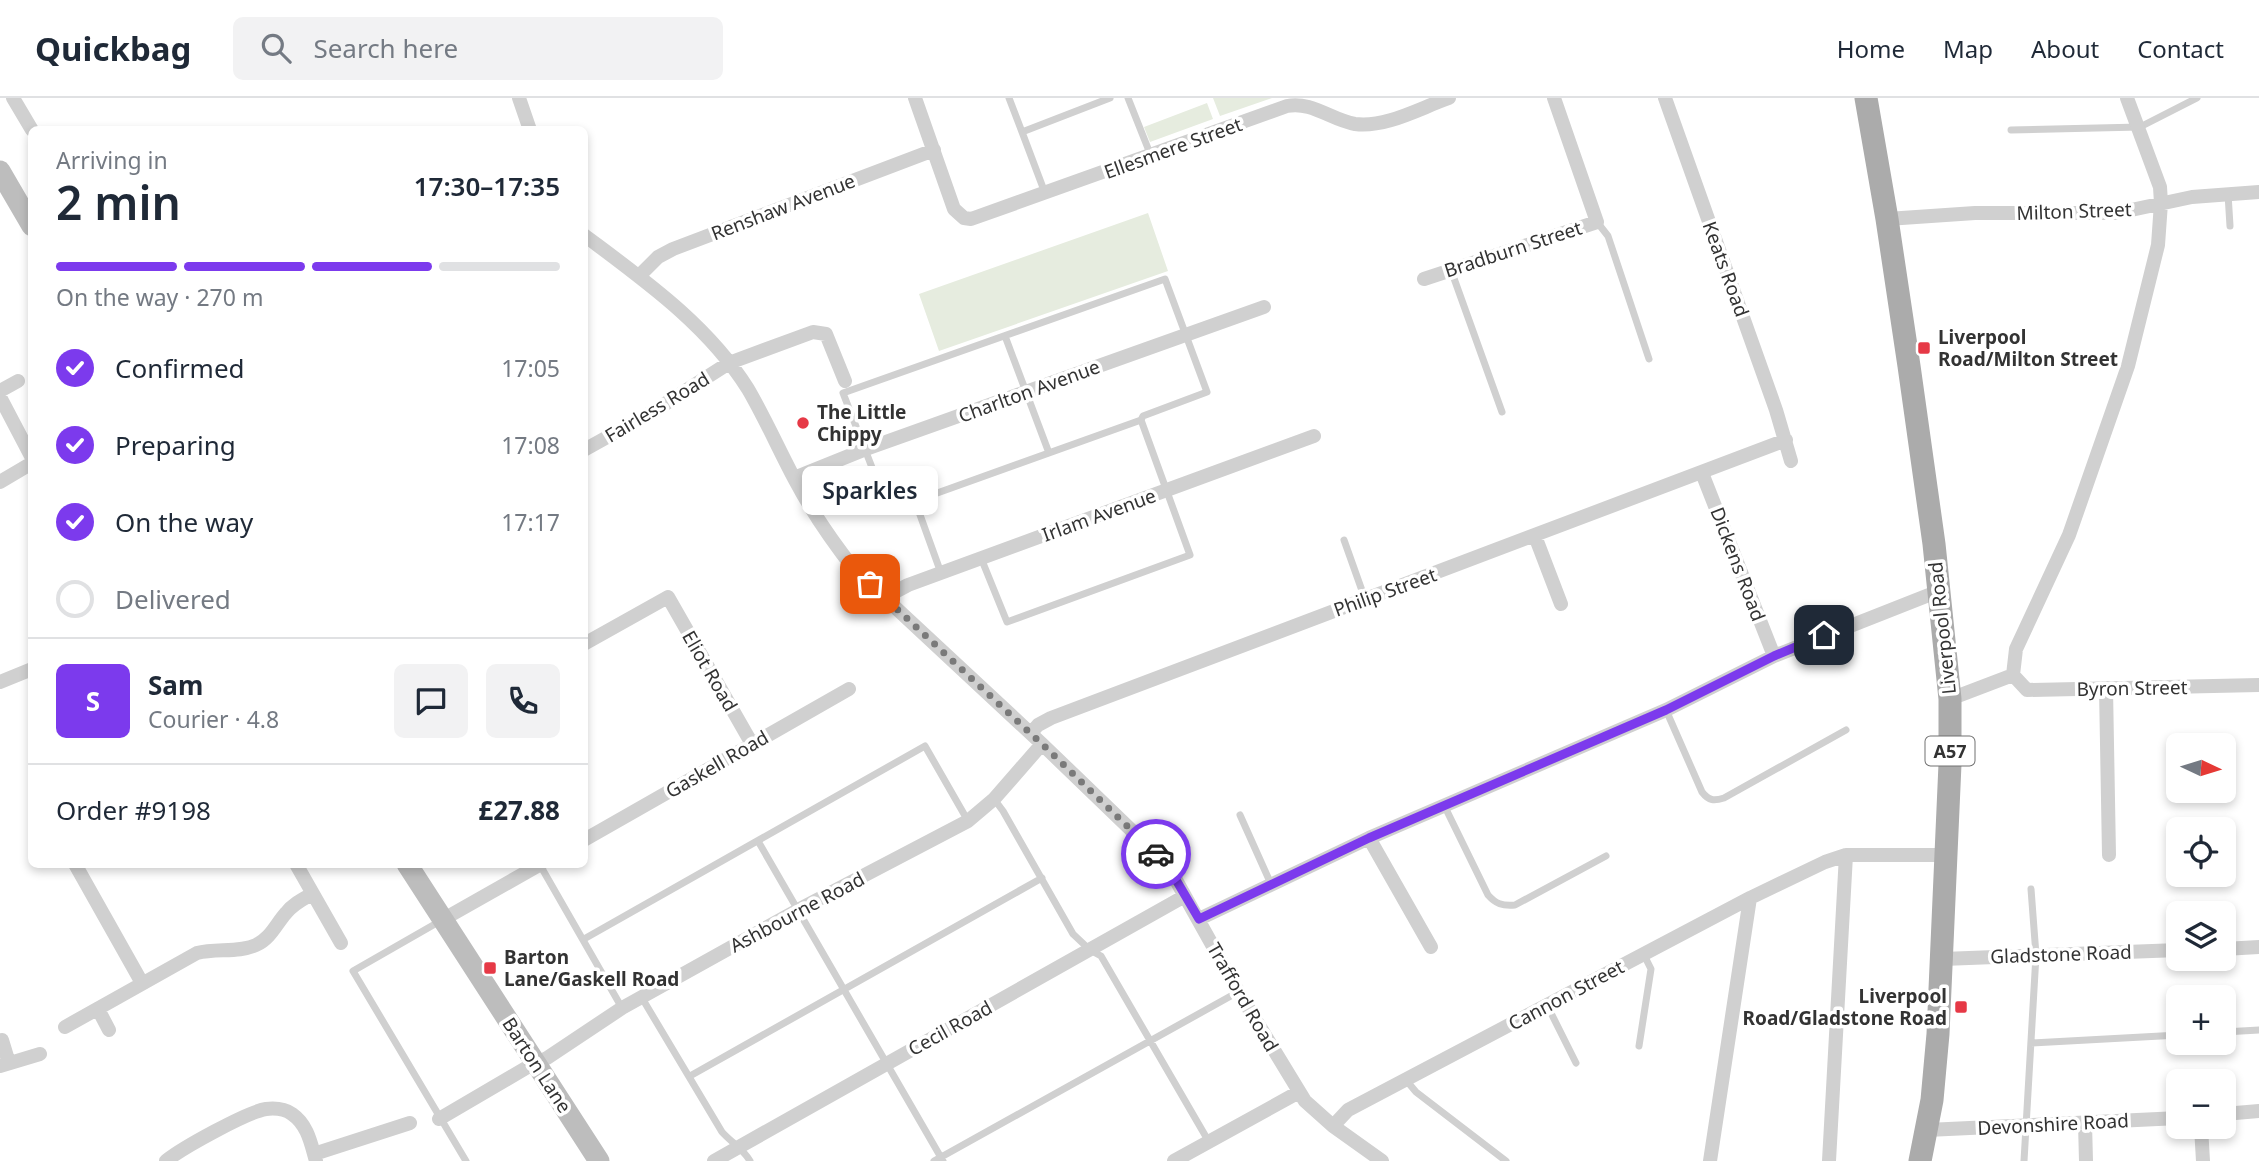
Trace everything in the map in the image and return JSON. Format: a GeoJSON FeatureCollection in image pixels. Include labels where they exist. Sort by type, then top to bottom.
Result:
{"type":"FeatureCollection","features":[{"type":"Feature","properties":{"kind":"main road","name":"Liverpool Road"},"geometry":{"type":"LineString","coordinates":[[1866,98],[1887,219],[1939,591],[1950,699],[1947,855],[1936,1067],[1920,1161]]}},
{"type":"Feature","properties":{"kind":"main road"},"geometry":{"type":"LineString","coordinates":[[0,171],[28,219]]}},
{"type":"Feature","properties":{"kind":"main road","name":"Barton Lane"},"geometry":{"type":"LineString","coordinates":[[410,868],[599,1161]]}},
{"type":"Feature","properties":{"kind":"street"},"geometry":{"type":"LineString","coordinates":[[13,98],[30,126]]}},
{"type":"Feature","properties":{"kind":"street"},"geometry":{"type":"LineString","coordinates":[[519,98],[529,126]]}},
{"type":"Feature","properties":{"kind":"street"},"geometry":{"type":"LineString","coordinates":[[915,98],[934,150]]}},
{"type":"Feature","properties":{"kind":"street","name":"Ellesmere Street"},"geometry":{"type":"LineString","coordinates":[[934,150],[954,209],[964,218],[978,218],[1296,105],[1311,107],[1345,122],[1370,125],[1449,98]]}},
{"type":"Feature","properties":{"kind":"street","name":"Bradburn Street"},"geometry":{"type":"LineString","coordinates":[[1424,279],[1597,222],[1554,98]]}},
{"type":"Feature","properties":{"kind":"street","name":"Keats Road"},"geometry":{"type":"LineString","coordinates":[[1665,98],[1786,440],[1791,461]]}},
{"type":"Feature","properties":{"kind":"street"},"geometry":{"type":"LineString","coordinates":[[1950,699],[2012,674],[2016,649],[2069,535],[2123,379],[2158,245],[2161,203],[2160,187],[2140,127],[2127,98]]}},
{"type":"Feature","properties":{"kind":"street","name":"Renshaw Avenue"},"geometry":{"type":"LineString","coordinates":[[639,276],[658,257],[673,249],[934,150]]}},
{"type":"Feature","properties":{"kind":"street","name":"Milton Street"},"geometry":{"type":"LineString","coordinates":[[1887,219],[1975,213],[2116,213],[2192,197],[2259,192]]}},
{"type":"Feature","properties":{"kind":"street","name":"Trafford Road"},"geometry":{"type":"LineString","coordinates":[[588,238],[639,276],[688,318],[729,363],[747,389],[794,478],[833,542],[854,569],[1031,733],[1154,852],[1172,873],[1238,991],[1299,1092],[1319,1116],[1382,1161]]}},
{"type":"Feature","properties":{"kind":"street","name":"Charlton Avenue"},"geometry":{"type":"LineString","coordinates":[[794,478],[866,449],[1264,307]]}},
{"type":"Feature","properties":{"kind":"street","name":"Fairless Road"},"geometry":{"type":"LineString","coordinates":[[588,448],[654,411],[729,363],[819,331],[826,334],[830,341],[845,381]]}},
{"type":"Feature","properties":{"kind":"street"},"geometry":{"type":"LineString","coordinates":[[0,391],[18,381]]}},
{"type":"Feature","properties":{"kind":"street"},"geometry":{"type":"LineString","coordinates":[[0,397],[28,450]]}},
{"type":"Feature","properties":{"kind":"street","name":"Irlam Avenue"},"geometry":{"type":"LineString","coordinates":[[886,600],[901,588],[1314,436]]}},
{"type":"Feature","properties":{"kind":"street","name":"Philip Street"},"geometry":{"type":"LineString","coordinates":[[1031,733],[1038,725],[1051,718],[1786,440]]}},
{"type":"Feature","properties":{"kind":"street"},"geometry":{"type":"LineString","coordinates":[[0,482],[28,465]]}},
{"type":"Feature","properties":{"kind":"street","name":"Dickens Road"},"geometry":{"type":"LineString","coordinates":[[1702,473],[1774,656]]}},
{"type":"Feature","properties":{"kind":"street"},"geometry":{"type":"LineString","coordinates":[[1535,536],[1561,604]]}},
{"type":"Feature","properties":{"kind":"street"},"geometry":{"type":"LineString","coordinates":[[1199,919],[1369,838],[1666,710],[1774,656],[1939,591]]}},
{"type":"Feature","properties":{"kind":"street","name":"Eliot Road"},"geometry":{"type":"LineString","coordinates":[[588,642],[668,597],[752,744]]}},
{"type":"Feature","properties":{"kind":"street"},"geometry":{"type":"LineString","coordinates":[[0,682],[28,671]]}},
{"type":"Feature","properties":{"kind":"street","name":"Byron Street"},"geometry":{"type":"LineString","coordinates":[[2012,674],[2026,690],[2259,685]]}},
{"type":"Feature","properties":{"kind":"street"},"geometry":{"type":"LineString","coordinates":[[2106,688],[2109,855]]}},
{"type":"Feature","properties":{"kind":"street","name":"Gaskell Road"},"geometry":{"type":"LineString","coordinates":[[588,838],[849,689]]}},
{"type":"Feature","properties":{"kind":"street","name":"Ashbourne Road"},"geometry":{"type":"LineString","coordinates":[[439,1119],[547,1058],[622,1008],[798,910],[968,821],[994,800],[1042,744]]}},
{"type":"Feature","properties":{"kind":"street"},"geometry":{"type":"LineString","coordinates":[[1369,838],[1431,947]]}},
{"type":"Feature","properties":{"kind":"street"},"geometry":{"type":"LineString","coordinates":[[1829,1161],[1846,855]]}},
{"type":"Feature","properties":{"kind":"street","name":"Cannon Street"},"geometry":{"type":"LineString","coordinates":[[1333,1126],[1348,1110],[1750,898],[1825,862],[1846,855],[1947,855]]}},
{"type":"Feature","properties":{"kind":"street"},"geometry":{"type":"LineString","coordinates":[[77,868],[142,984]]}},
{"type":"Feature","properties":{"kind":"street"},"geometry":{"type":"LineString","coordinates":[[298,868],[341,943]]}},
{"type":"Feature","properties":{"kind":"street"},"geometry":{"type":"LineString","coordinates":[[442,920],[536,868]]}},
{"type":"Feature","properties":{"kind":"street"},"geometry":{"type":"LineString","coordinates":[[65,1027],[197,953],[254,946],[271,934],[293,906],[312,894]]}},
{"type":"Feature","properties":{"kind":"street","name":"Cecil Road"},"geometry":{"type":"LineString","coordinates":[[714,1161],[1185,896]]}},
{"type":"Feature","properties":{"kind":"street"},"geometry":{"type":"LineString","coordinates":[[1710,1161],[1750,898]]}},
{"type":"Feature","properties":{"kind":"street"},"geometry":{"type":"LineString","coordinates":[[2236,948],[2259,947]]}},
{"type":"Feature","properties":{"kind":"street","name":"Gladstone Road"},"geometry":{"type":"LineString","coordinates":[[1943,959],[2166,950]]}},
{"type":"Feature","properties":{"kind":"street"},"geometry":{"type":"LineString","coordinates":[[98,1009],[109,1030]]}},
{"type":"Feature","properties":{"kind":"street"},"geometry":{"type":"LineString","coordinates":[[2,1040],[4,1065],[40,1054]]}},
{"type":"Feature","properties":{"kind":"street"},"geometry":{"type":"LineString","coordinates":[[1174,1161],[1299,1092]]}},
{"type":"Feature","properties":{"kind":"street"},"geometry":{"type":"LineString","coordinates":[[166,1161],[253,1113],[267,1109],[290,1112],[296,1117],[308,1133],[315,1157],[410,1123]]}},
{"type":"Feature","properties":{"kind":"street"},"geometry":{"type":"LineString","coordinates":[[2236,1113],[2259,1111]]}},
{"type":"Feature","properties":{"kind":"street","name":"Devonshire Road"},"geometry":{"type":"LineString","coordinates":[[1927,1130],[2166,1119]]}},
{"type":"Feature","properties":{"kind":"street"},"geometry":{"type":"LineString","coordinates":[[2085,1123],[2086,1161]]}},
{"type":"Feature","properties":{"kind":"street"},"geometry":{"type":"LineString","coordinates":[[2202,1139],[2203,1161]]}},
{"type":"Feature","properties":{"kind":"lane"},"geometry":{"type":"LineString","coordinates":[[1009,98],[1045,194]]}},
{"type":"Feature","properties":{"kind":"lane"},"geometry":{"type":"LineString","coordinates":[[1022,132],[1110,98]]}},
{"type":"Feature","properties":{"kind":"lane"},"geometry":{"type":"LineString","coordinates":[[1128,98],[1152,156]]}},
{"type":"Feature","properties":{"kind":"lane"},"geometry":{"type":"LineString","coordinates":[[2011,130],[2140,127],[2197,98]]}},
{"type":"Feature","properties":{"kind":"lane"},"geometry":{"type":"LineString","coordinates":[[2228,194],[2230,226]]}},
{"type":"Feature","properties":{"kind":"lane"},"geometry":{"type":"LineString","coordinates":[[1597,222],[1608,236],[1649,359]]}},
{"type":"Feature","properties":{"kind":"lane"},"geometry":{"type":"LineString","coordinates":[[1451,270],[1502,412]]}},
{"type":"Feature","properties":{"kind":"lane"},"geometry":{"type":"LineString","coordinates":[[1165,279],[1207,392],[1143,416],[1141,420],[915,501],[909,499],[887,506],[843,393],[1004,336],[1165,279]]}},
{"type":"Feature","properties":{"kind":"lane"},"geometry":{"type":"LineString","coordinates":[[1004,336],[1049,453]]}},
{"type":"Feature","properties":{"kind":"lane"},"geometry":{"type":"LineString","coordinates":[[981,558],[1007,622],[1189,555],[1141,420]]}},
{"type":"Feature","properties":{"kind":"lane"},"geometry":{"type":"LineString","coordinates":[[915,501],[941,573]]}},
{"type":"Feature","properties":{"kind":"lane"},"geometry":{"type":"LineString","coordinates":[[1344,540],[1365,599]]}},
{"type":"Feature","properties":{"kind":"lane"},"geometry":{"type":"LineString","coordinates":[[1666,710],[1702,792],[1708,799],[1715,801],[1846,730]]}},
{"type":"Feature","properties":{"kind":"lane"},"geometry":{"type":"LineString","coordinates":[[584,939],[925,746],[968,821]]}},
{"type":"Feature","properties":{"kind":"lane"},"geometry":{"type":"LineString","coordinates":[[994,800],[1003,811],[1073,934],[1101,956],[1209,1142]]}},
{"type":"Feature","properties":{"kind":"lane"},"geometry":{"type":"LineString","coordinates":[[1444,805],[1488,895],[1503,906],[1515,905],[1606,856]]}},
{"type":"Feature","properties":{"kind":"lane"},"geometry":{"type":"LineString","coordinates":[[1240,815],[1272,885]]}},
{"type":"Feature","properties":{"kind":"lane"},"geometry":{"type":"LineString","coordinates":[[758,841],[887,1064],[939,1160],[1238,991]]}},
{"type":"Feature","properties":{"kind":"lane"},"geometry":{"type":"LineString","coordinates":[[543,868],[622,1008]]}},
{"type":"Feature","properties":{"kind":"lane"},"geometry":{"type":"LineString","coordinates":[[690,1076],[1042,878]]}},
{"type":"Feature","properties":{"kind":"lane"},"geometry":{"type":"LineString","coordinates":[[2024,1161],[2036,955],[2031,889]]}},
{"type":"Feature","properties":{"kind":"lane"},"geometry":{"type":"LineString","coordinates":[[442,920],[353,971],[466,1161]]}},
{"type":"Feature","properties":{"kind":"lane"},"geometry":{"type":"LineString","coordinates":[[1639,1046],[1651,969],[1643,954]]}},
{"type":"Feature","properties":{"kind":"lane"},"geometry":{"type":"LineString","coordinates":[[642,998],[722,1132],[750,1161]]}},
{"type":"Feature","properties":{"kind":"lane"},"geometry":{"type":"LineString","coordinates":[[1547,1005],[1576,1063]]}},
{"type":"Feature","properties":{"kind":"lane"},"geometry":{"type":"LineString","coordinates":[[2236,1031],[2259,1030]]}},
{"type":"Feature","properties":{"kind":"lane"},"geometry":{"type":"LineString","coordinates":[[2031,1043],[2166,1036]]}},
{"type":"Feature","properties":{"kind":"lane"},"geometry":{"type":"LineString","coordinates":[[1405,1080],[1416,1092],[1507,1161]]}},
{"type":"Feature","properties":{"kind":"shaded area"},"geometry":{"type":"Polygon","coordinates":[[[1213,98],[1272,98],[1220,116],[1213,98]]]}},
{"type":"Feature","properties":{"kind":"shaded area"},"geometry":{"type":"Polygon","coordinates":[[[1207,103],[1213,119],[1150,142],[1144,127],[1207,103]]]}},
{"type":"Feature","properties":{"kind":"shaded area"},"geometry":{"type":"Polygon","coordinates":[[[1148,213],[1168,271],[939,351],[919,294],[1148,213]]]}},
{"type":"Feature","properties":{"kind":"way so far"},"geometry":{"type":"LineString","coordinates":[[870,584],[1156,854]]}},
{"type":"Feature","properties":{"kind":"place","name":"Liverpool Road/Milton Street"},"geometry":{"type":"Point","coordinates":[1924,348]}},
{"type":"Feature","properties":{"kind":"place","name":"The Little Chippy"},"geometry":{"type":"Point","coordinates":[803,423]}},
{"type":"Feature","properties":{"kind":"place","name":"Sparkles"},"geometry":{"type":"Point","coordinates":[870,584]}},
{"type":"Feature","properties":{"kind":"place","name":"Barton Lane/Gaskell Road"},"geometry":{"type":"Point","coordinates":[490,968]}},
{"type":"Feature","properties":{"kind":"place","name":"Liverpool Road/Gladstone Road"},"geometry":{"type":"Point","coordinates":[1961,1007]}},
{"type":"Feature","properties":{"kind":"route"},"geometry":{"type":"LineString","coordinates":[[1156,854],[1172,873],[1199,919],[1369,838],[1666,710],[1774,656],[1824,635]]}}]}
